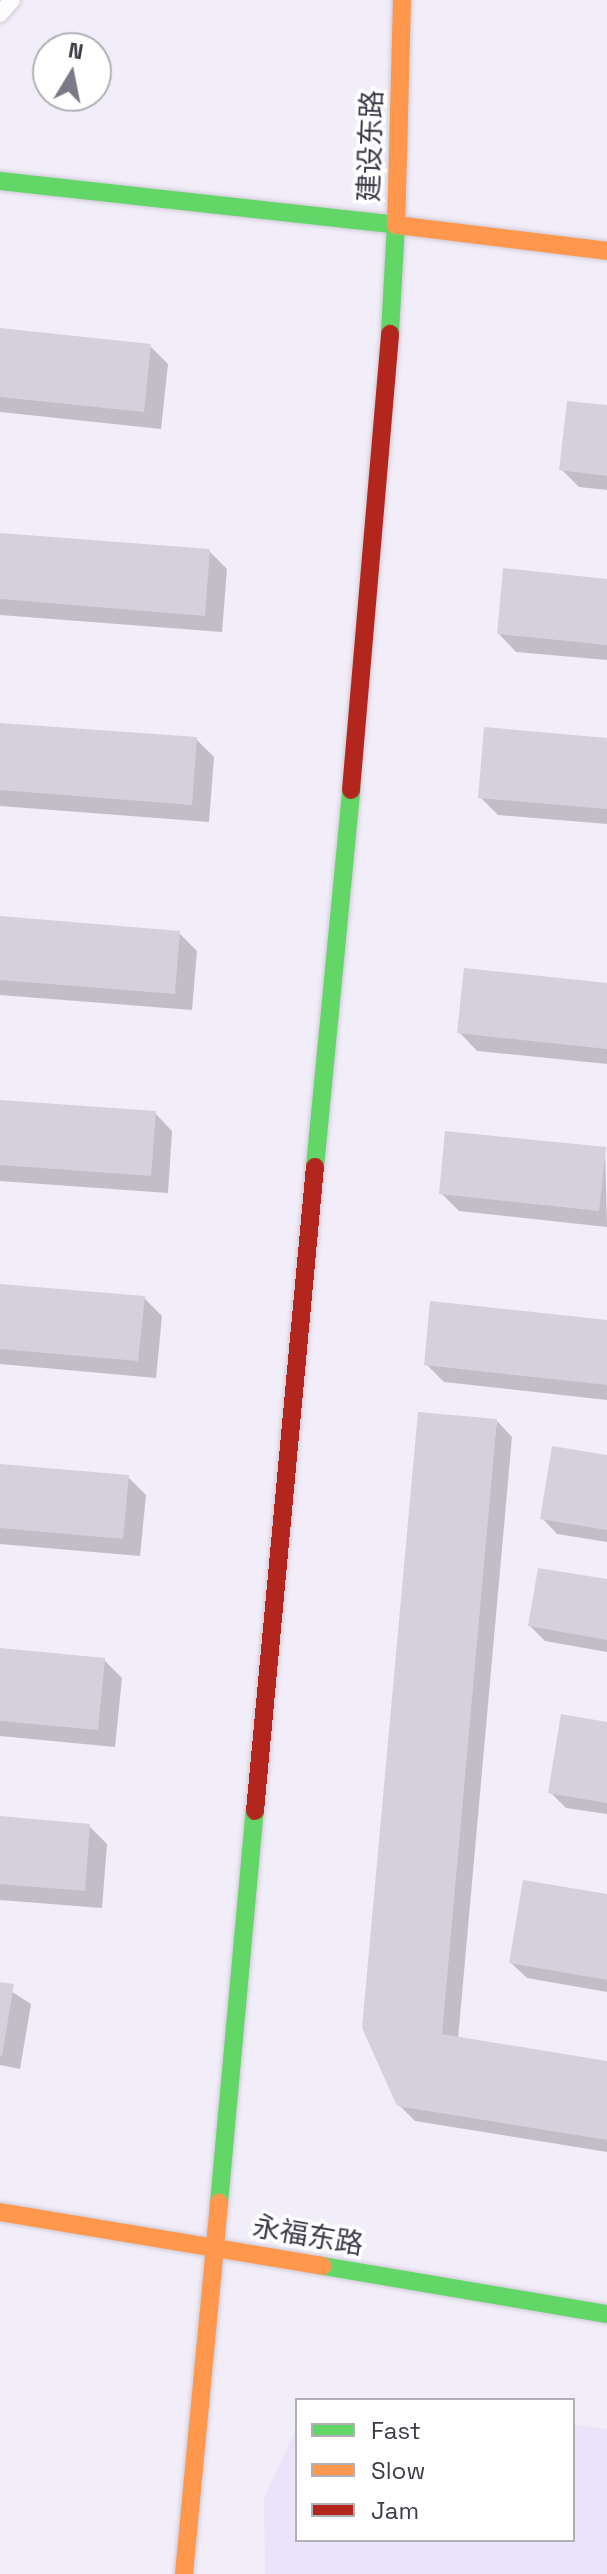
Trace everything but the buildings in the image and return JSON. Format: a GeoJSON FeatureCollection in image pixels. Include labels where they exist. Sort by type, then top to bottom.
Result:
{"type":"FeatureCollection","features":[{"type":"Feature","properties":{"kind":"street","name":"建设东路"},"geometry":{"type":"LineString","coordinates":[[402,0],[396,225],[607,251]]}},
{"type":"Feature","properties":{"kind":"street"},"geometry":{"type":"LineString","coordinates":[[0,181],[396,225],[381,460],[184,2574]]}},
{"type":"Feature","properties":{"kind":"street","name":"永福东路"},"geometry":{"type":"LineString","coordinates":[[0,2212],[607,2314]]}},
{"type":"Feature","properties":{"kind":"lane"},"geometry":{"type":"LineString","coordinates":[[0,14],[12,0]]}},
{"type":"Feature","properties":{"kind":"shaded area"},"geometry":{"type":"Polygon","coordinates":[[[575,2424],[607,2429],[607,2574],[265,2574],[264,2498],[295,2431],[295,2542],[575,2542],[575,2424]]]}},
{"type":"Feature","properties":{"kind":"traffic: fast"},"geometry":{"type":"LineString","coordinates":[[0,181],[396,225],[390,334]]}},
{"type":"Feature","properties":{"kind":"traffic: fast"},"geometry":{"type":"LineString","coordinates":[[315,1167],[351,790]]}},
{"type":"Feature","properties":{"kind":"traffic: fast"},"geometry":{"type":"LineString","coordinates":[[219,2203],[255,1811]]}},
{"type":"Feature","properties":{"kind":"traffic: fast"},"geometry":{"type":"LineString","coordinates":[[323,2266],[607,2314]]}},
{"type":"Feature","properties":{"kind":"traffic: slow"},"geometry":{"type":"LineString","coordinates":[[402,0],[396,225],[607,251]]}},
{"type":"Feature","properties":{"kind":"traffic: slow"},"geometry":{"type":"LineString","coordinates":[[184,2574],[219,2203]]}},
{"type":"Feature","properties":{"kind":"traffic: slow"},"geometry":{"type":"LineString","coordinates":[[0,2212],[323,2266]]}},
{"type":"Feature","properties":{"kind":"traffic: jam"},"geometry":{"type":"LineString","coordinates":[[351,790],[390,334]]}},
{"type":"Feature","properties":{"kind":"traffic: jam"},"geometry":{"type":"LineString","coordinates":[[255,1811],[315,1167]]}}]}
